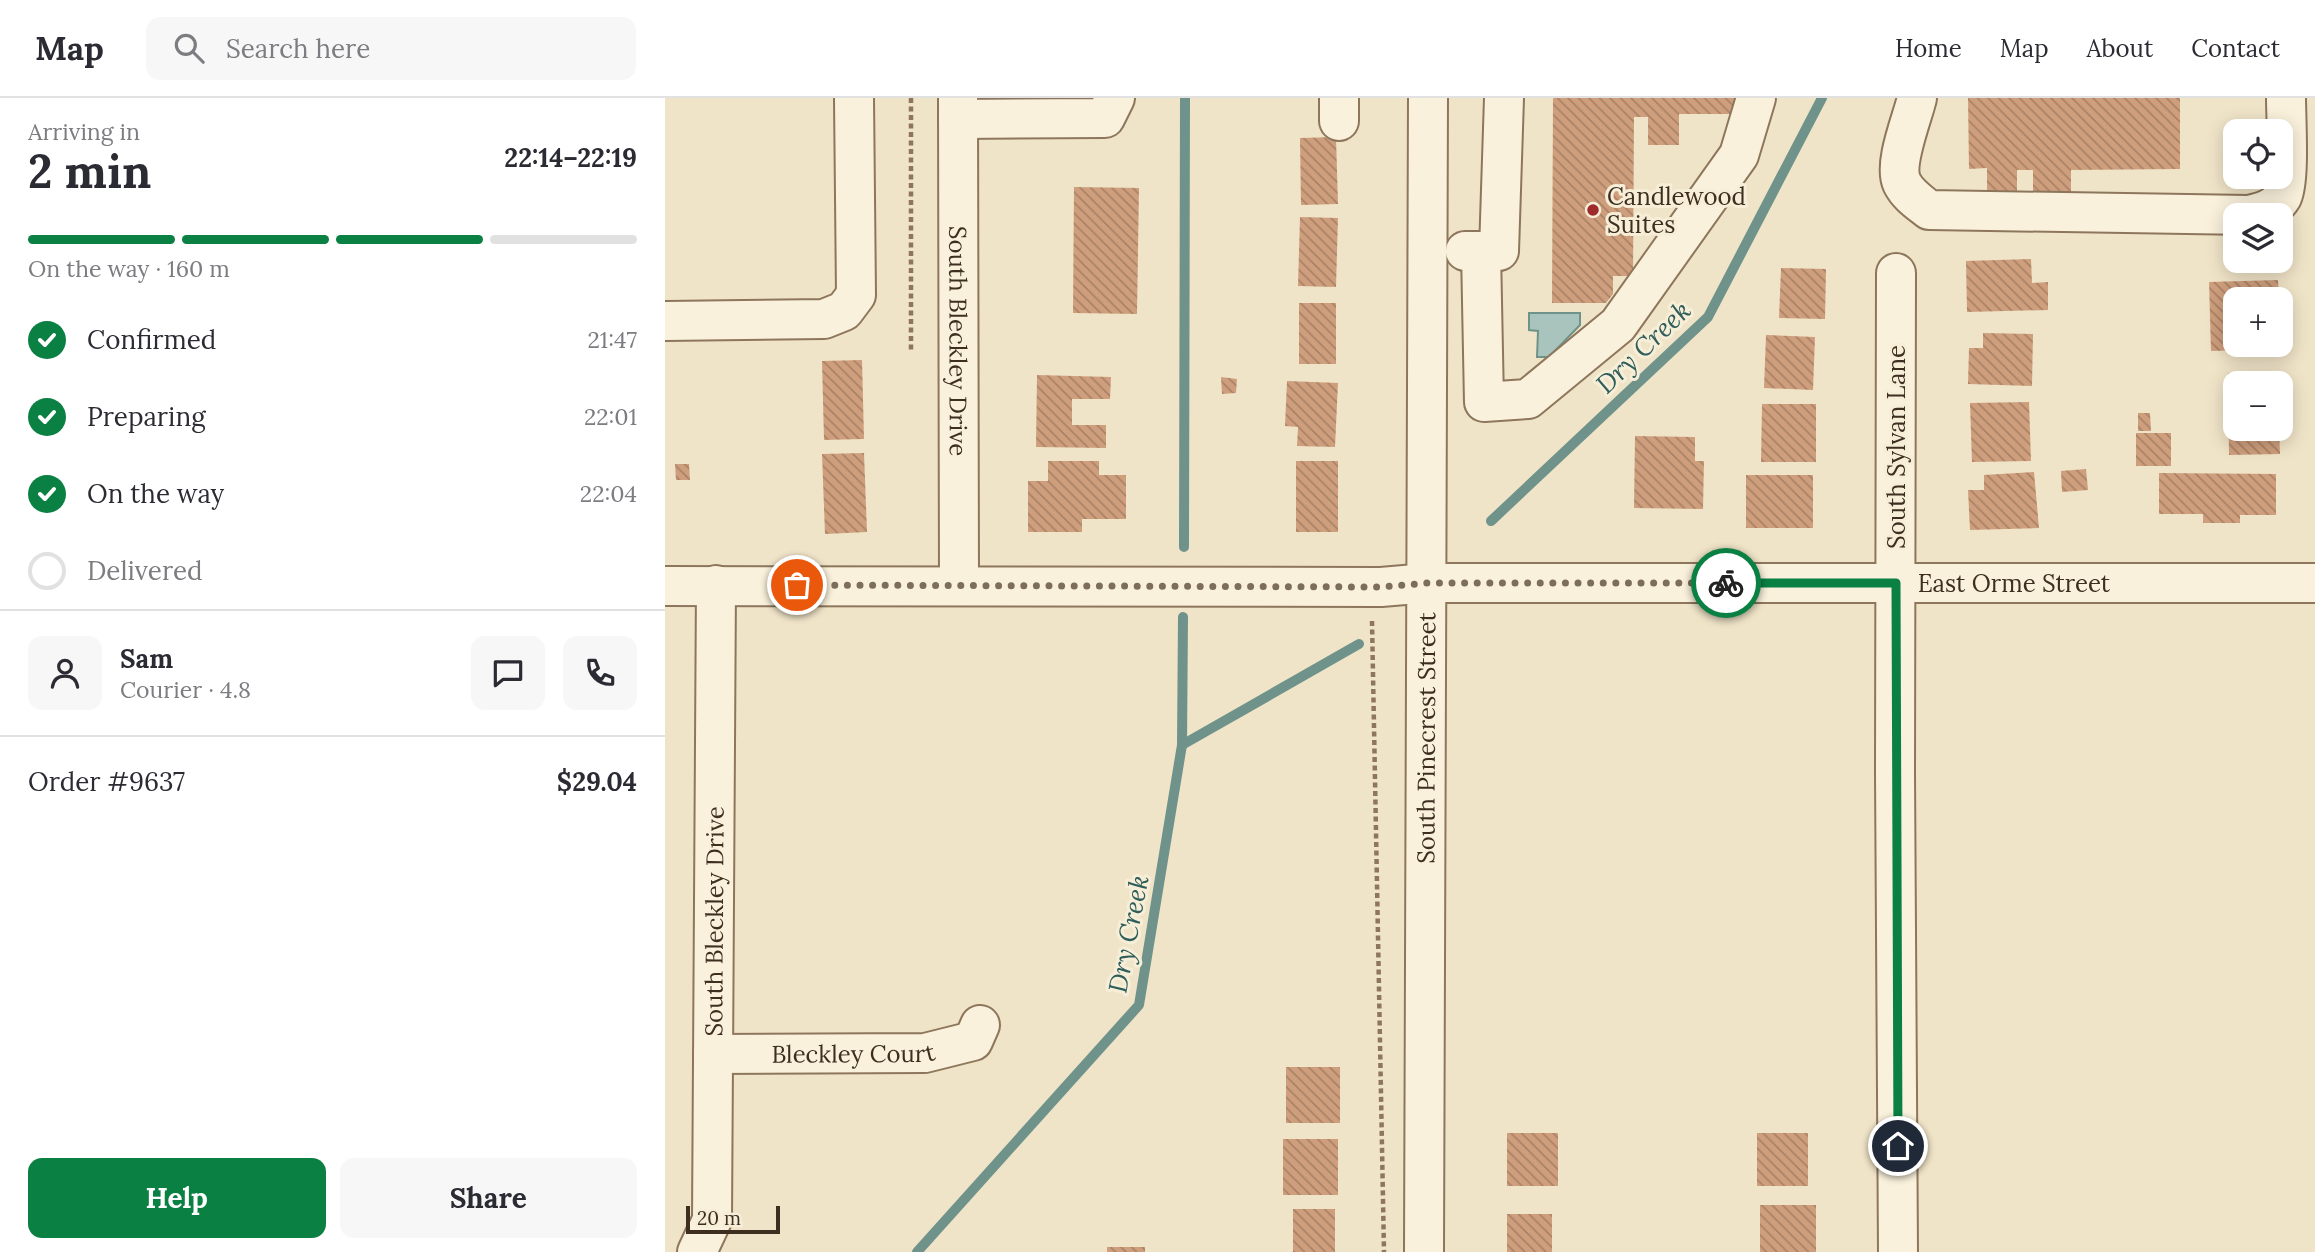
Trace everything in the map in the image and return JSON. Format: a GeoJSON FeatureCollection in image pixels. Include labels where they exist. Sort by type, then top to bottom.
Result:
{"type":"FeatureCollection","features":[{"type":"Feature","properties":{"kind":"street"},"geometry":{"type":"LineString","coordinates":[[665,321],[824,319],[844,312],[856,295],[855,98]]}},
{"type":"Feature","properties":{"kind":"street"},"geometry":{"type":"LineString","coordinates":[[958,108],[1105,118],[1115,98]]}},
{"type":"Feature","properties":{"kind":"street","name":"South Pinecrest Street"},"geometry":{"type":"LineString","coordinates":[[1424,1252],[1428,98]]}},
{"type":"Feature","properties":{"kind":"street"},"geometry":{"type":"LineString","coordinates":[[1428,252],[1499,251],[1504,98]]}},
{"type":"Feature","properties":{"kind":"street"},"geometry":{"type":"LineString","coordinates":[[1481,251],[1484,402],[1528,399],[1618,325],[1739,155],[1756,98]]}},
{"type":"Feature","properties":{"kind":"street"},"geometry":{"type":"LineString","coordinates":[[1917,98],[1900,162],[1901,181],[1911,196],[1929,210],[2249,215],[2269,210],[2283,196],[2301,163],[2286,98]]}},
{"type":"Feature","properties":{"kind":"street","name":"South Bleckley Drive"},"geometry":{"type":"LineString","coordinates":[[958,108],[959,585]]}},
{"type":"Feature","properties":{"kind":"street","name":"South Sylvan Lane"},"geometry":{"type":"LineString","coordinates":[[1896,272],[1898,1252]]}},
{"type":"Feature","properties":{"kind":"street","name":"East Orme Street"},"geometry":{"type":"LineString","coordinates":[[665,586],[1381,587],[1428,583],[2315,583]]}},
{"type":"Feature","properties":{"kind":"street","name":"South Bleckley Drive"},"geometry":{"type":"LineString","coordinates":[[697,1252],[712,1220],[716,585]]}},
{"type":"Feature","properties":{"kind":"street","name":"Bleckley Court"},"geometry":{"type":"LineString","coordinates":[[713,1054],[925,1054],[973,1041],[980,1025]]}},
{"type":"Feature","properties":{"kind":"path"},"geometry":{"type":"LineString","coordinates":[[911,98],[911,351]]}},
{"type":"Feature","properties":{"kind":"path"},"geometry":{"type":"LineString","coordinates":[[1372,611],[1384,1252]]}},
{"type":"Feature","properties":{"kind":"water"},"geometry":{"type":"Polygon","coordinates":[[[1529,313],[1580,313],[1580,325],[1549,357],[1537,357],[1538,331],[1529,330],[1529,313]]]}},
{"type":"Feature","properties":{"kind":"building","name":"Candlewood Suites"},"geometry":{"type":"Polygon","coordinates":[[[1553,98],[1736,98],[1736,114],[1679,114],[1679,145],[1648,145],[1648,117],[1634,117],[1633,276],[1613,276],[1613,294],[1606,303],[1552,303],[1553,98]]]}},
{"type":"Feature","properties":{"kind":"building"},"geometry":{"type":"Polygon","coordinates":[[[1968,98],[2180,98],[2180,169],[2071,170],[2071,192],[2033,192],[2033,170],[2017,170],[2017,191],[1987,191],[1987,168],[1969,169],[1968,98]]]}},
{"type":"Feature","properties":{"kind":"building"},"geometry":{"type":"Polygon","coordinates":[[[1336,137],[1338,204],[1301,205],[1300,138],[1336,137]]]}},
{"type":"Feature","properties":{"kind":"building"},"geometry":{"type":"Polygon","coordinates":[[[1074,187],[1139,188],[1137,314],[1073,313],[1074,187]]]}},
{"type":"Feature","properties":{"kind":"building"},"geometry":{"type":"Polygon","coordinates":[[[1300,217],[1338,218],[1336,287],[1298,286],[1300,217]]]}},
{"type":"Feature","properties":{"kind":"building"},"geometry":{"type":"Polygon","coordinates":[[[2031,259],[2032,283],[2048,282],[2048,310],[1967,312],[1966,261],[2031,259]]]}},
{"type":"Feature","properties":{"kind":"building"},"geometry":{"type":"Polygon","coordinates":[[[1781,268],[1826,269],[1825,319],[1779,318],[1781,268]]]}},
{"type":"Feature","properties":{"kind":"building"},"geometry":{"type":"Polygon","coordinates":[[[2278,280],[2278,287],[2223,287],[2223,351],[2211,351],[2209,282],[2278,280]]]}},
{"type":"Feature","properties":{"kind":"building"},"geometry":{"type":"Polygon","coordinates":[[[1299,303],[1336,303],[1336,364],[1299,364],[1299,303]]]}},
{"type":"Feature","properties":{"kind":"building"},"geometry":{"type":"Polygon","coordinates":[[[1983,333],[2033,334],[2032,386],[1968,384],[1969,348],[1983,348],[1983,333]]]}},
{"type":"Feature","properties":{"kind":"building"},"geometry":{"type":"Polygon","coordinates":[[[1766,335],[1815,337],[1813,390],[1764,388],[1766,335]]]}},
{"type":"Feature","properties":{"kind":"building"},"geometry":{"type":"Polygon","coordinates":[[[862,360],[864,439],[824,440],[822,361],[862,360]]]}},
{"type":"Feature","properties":{"kind":"building"},"geometry":{"type":"Polygon","coordinates":[[[1037,375],[1111,377],[1110,399],[1072,399],[1072,425],[1106,425],[1106,448],[1036,447],[1037,375]]]}},
{"type":"Feature","properties":{"kind":"building"},"geometry":{"type":"Polygon","coordinates":[[[1221,377],[1237,379],[1236,393],[1222,394],[1221,377]]]}},
{"type":"Feature","properties":{"kind":"building"},"geometry":{"type":"Polygon","coordinates":[[[1287,381],[1338,383],[1335,447],[1297,446],[1298,427],[1285,426],[1287,381]]]}},
{"type":"Feature","properties":{"kind":"building"},"geometry":{"type":"Polygon","coordinates":[[[2029,402],[2031,461],[1972,462],[1970,403],[2029,402]]]}},
{"type":"Feature","properties":{"kind":"building"},"geometry":{"type":"Polygon","coordinates":[[[1762,404],[1816,404],[1816,462],[1761,462],[1762,404]]]}},
{"type":"Feature","properties":{"kind":"building"},"geometry":{"type":"Polygon","coordinates":[[[2138,413],[2150,413],[2151,431],[2138,431],[2138,413]]]}},
{"type":"Feature","properties":{"kind":"building"},"geometry":{"type":"Polygon","coordinates":[[[2136,433],[2171,433],[2171,466],[2136,466],[2136,433]]]}},
{"type":"Feature","properties":{"kind":"building"},"geometry":{"type":"Polygon","coordinates":[[[1635,436],[1695,437],[1695,461],[1704,461],[1703,509],[1634,508],[1635,436]]]}},
{"type":"Feature","properties":{"kind":"building"},"geometry":{"type":"Polygon","coordinates":[[[2229,441],[2279,441],[2280,454],[2229,455],[2229,441]]]}},
{"type":"Feature","properties":{"kind":"building"},"geometry":{"type":"Polygon","coordinates":[[[864,453],[867,532],[825,534],[822,454],[864,453]]]}},
{"type":"Feature","properties":{"kind":"building"},"geometry":{"type":"Polygon","coordinates":[[[1048,461],[1099,461],[1099,475],[1126,475],[1126,519],[1082,519],[1082,532],[1028,532],[1028,481],[1048,481],[1048,461]]]}},
{"type":"Feature","properties":{"kind":"building"},"geometry":{"type":"Polygon","coordinates":[[[1296,461],[1338,461],[1338,532],[1296,532],[1296,461]]]}},
{"type":"Feature","properties":{"kind":"building"},"geometry":{"type":"Polygon","coordinates":[[[675,464],[689,464],[690,480],[676,480],[675,464]]]}},
{"type":"Feature","properties":{"kind":"building"},"geometry":{"type":"Polygon","coordinates":[[[2086,469],[2088,490],[2062,492],[2061,471],[2086,469]]]}},
{"type":"Feature","properties":{"kind":"building"},"geometry":{"type":"Polygon","coordinates":[[[2034,472],[2039,528],[1970,530],[1968,490],[1984,490],[1984,475],[2034,472]]]}},
{"type":"Feature","properties":{"kind":"building"},"geometry":{"type":"Polygon","coordinates":[[[2159,473],[2276,474],[2276,515],[2240,515],[2240,523],[2203,523],[2203,514],[2159,514],[2159,473]]]}},
{"type":"Feature","properties":{"kind":"building"},"geometry":{"type":"Polygon","coordinates":[[[1746,475],[1813,475],[1813,528],[1746,528],[1746,475]]]}},
{"type":"Feature","properties":{"kind":"building"},"geometry":{"type":"Polygon","coordinates":[[[1286,1067],[1340,1067],[1340,1123],[1286,1123],[1286,1067]]]}},
{"type":"Feature","properties":{"kind":"building"},"geometry":{"type":"Polygon","coordinates":[[[1507,1133],[1558,1133],[1558,1186],[1507,1186],[1507,1133]]]}},
{"type":"Feature","properties":{"kind":"building"},"geometry":{"type":"Polygon","coordinates":[[[1757,1133],[1808,1133],[1808,1186],[1757,1186],[1757,1133]]]}},
{"type":"Feature","properties":{"kind":"building"},"geometry":{"type":"Polygon","coordinates":[[[1283,1139],[1338,1139],[1338,1195],[1283,1195],[1283,1139]]]}},
{"type":"Feature","properties":{"kind":"building"},"geometry":{"type":"Polygon","coordinates":[[[1760,1205],[1816,1205],[1816,1252],[1760,1252],[1760,1205]]]}},
{"type":"Feature","properties":{"kind":"building"},"geometry":{"type":"Polygon","coordinates":[[[1293,1209],[1335,1209],[1335,1252],[1293,1252],[1293,1209]]]}},
{"type":"Feature","properties":{"kind":"building"},"geometry":{"type":"Polygon","coordinates":[[[1507,1214],[1552,1214],[1552,1252],[1507,1252],[1507,1214]]]}},
{"type":"Feature","properties":{"kind":"building"},"geometry":{"type":"Polygon","coordinates":[[[1107,1247],[1145,1247],[1145,1252],[1107,1252],[1107,1247]]]}},
{"type":"Feature","properties":{"kind":"waterway"},"geometry":{"type":"LineString","coordinates":[[1184,547],[1185,98]]}},
{"type":"Feature","properties":{"kind":"waterway","name":"Dry Creek"},"geometry":{"type":"LineString","coordinates":[[1491,521],[1708,317],[1822,98]]}},
{"type":"Feature","properties":{"kind":"waterway","name":"Dry Creek"},"geometry":{"type":"LineString","coordinates":[[917,1252],[1139,1005],[1182,745],[1183,617]]}},
{"type":"Feature","properties":{"kind":"waterway","name":"Dry Creek"},"geometry":{"type":"LineString","coordinates":[[1182,745],[1359,644]]}},
{"type":"Feature","properties":{"kind":"way so far"},"geometry":{"type":"LineString","coordinates":[[797,585],[1381,587],[1428,583],[1726,583]]}},
{"type":"Feature","properties":{"kind":"place","name":"Candlewood Suites"},"geometry":{"type":"Point","coordinates":[1593,210]}},
{"type":"Feature","properties":{"kind":"route"},"geometry":{"type":"LineString","coordinates":[[1726,583],[1896,583],[1898,1146]]}}]}
